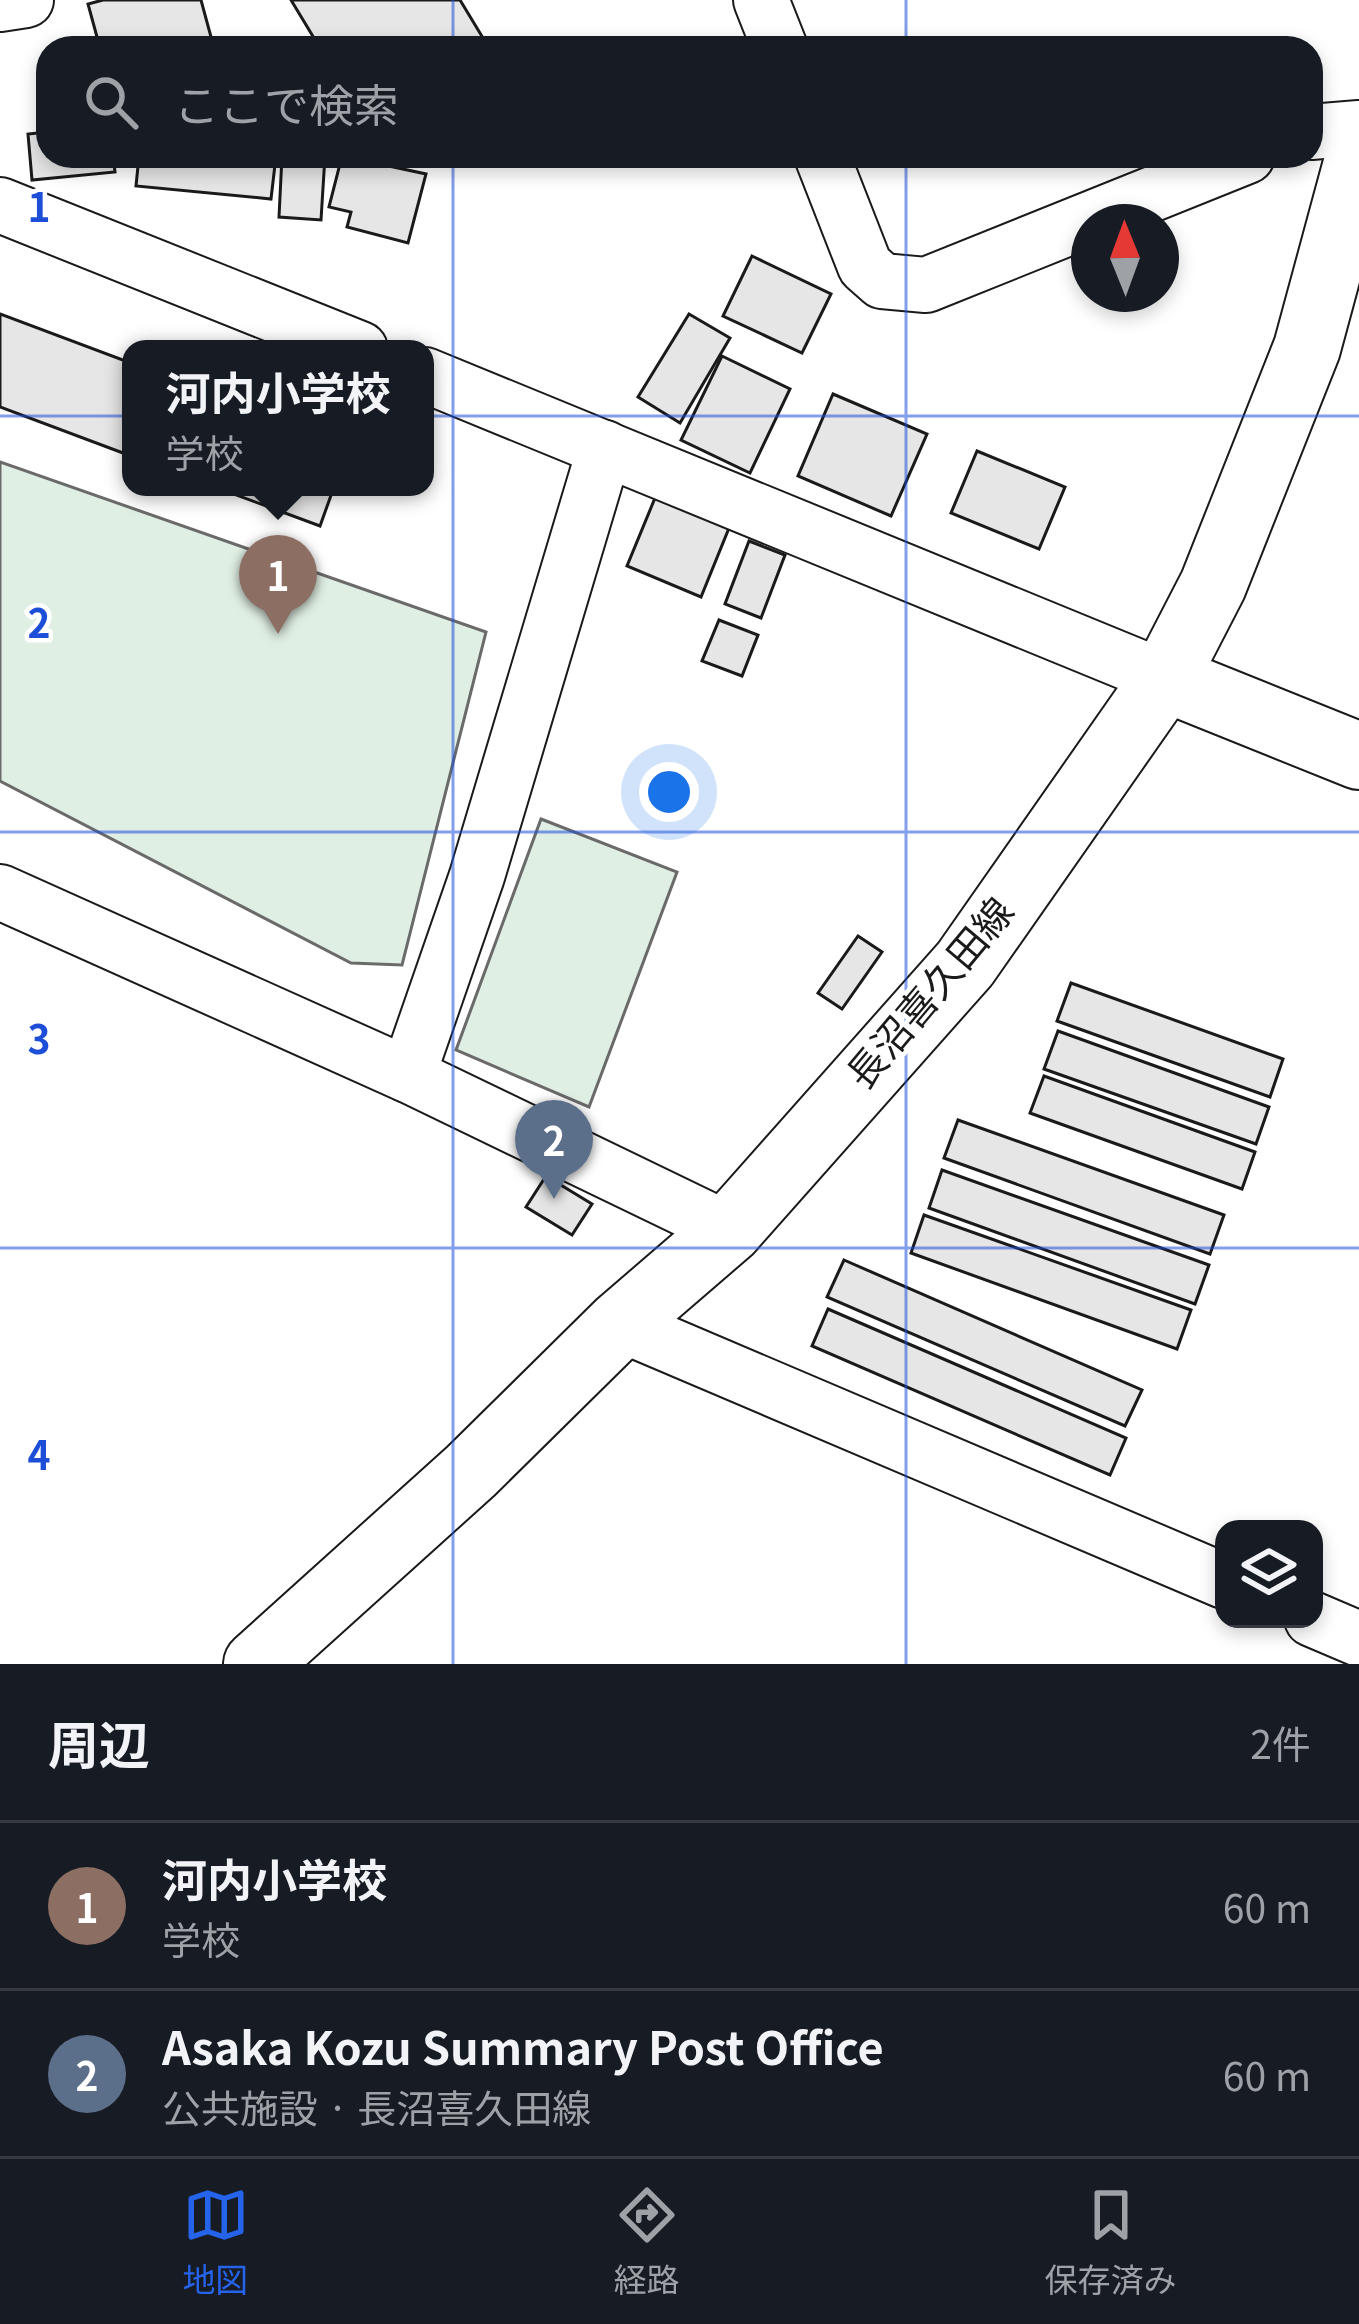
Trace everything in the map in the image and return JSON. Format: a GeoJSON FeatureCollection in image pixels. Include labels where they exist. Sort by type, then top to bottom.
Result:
{"type":"FeatureCollection","features":[{"type":"Feature","properties":{"kind":"main road","name":"長沼喜久田線"},"geometry":{"type":"LineString","coordinates":[[257,1664],[471,1471],[620,1324],[729,1230],[964,964],[1166,678],[1266,460],[1307,348],[1359,156]]}},
{"type":"Feature","properties":{"kind":"main road"},"geometry":{"type":"LineString","coordinates":[[1166,678],[1359,756]]}},
{"type":"Feature","properties":{"kind":"street"},"geometry":{"type":"LineString","coordinates":[[0,4],[26,0]]}},
{"type":"Feature","properties":{"kind":"street"},"geometry":{"type":"LineString","coordinates":[[761,0],[775,36]]}},
{"type":"Feature","properties":{"kind":"street"},"geometry":{"type":"LineString","coordinates":[[1323,131],[1359,128]]}},
{"type":"Feature","properties":{"kind":"street"},"geometry":{"type":"LineString","coordinates":[[827,168],[865,266],[881,280],[926,285],[1217,168]]}},
{"type":"Feature","properties":{"kind":"street"},"geometry":{"type":"LineString","coordinates":[[0,206],[337,340]]}},
{"type":"Feature","properties":{"kind":"street"},"geometry":{"type":"LineString","coordinates":[[434,379],[1166,678]]}},
{"type":"Feature","properties":{"kind":"street"},"geometry":{"type":"LineString","coordinates":[[407,1075],[476,876],[605,448]]}},
{"type":"Feature","properties":{"kind":"street"},"geometry":{"type":"LineString","coordinates":[[0,892],[407,1075],[729,1230]]}},
{"type":"Feature","properties":{"kind":"street"},"geometry":{"type":"LineString","coordinates":[[620,1324],[1215,1578]]}},
{"type":"Feature","properties":{"kind":"street"},"geometry":{"type":"LineString","coordinates":[[1323,1624],[1359,1639]]}},
{"type":"Feature","properties":{"kind":"green space"},"geometry":{"type":"Polygon","coordinates":[[[0,462],[486,632],[402,965],[351,963],[0,781],[0,462]]]}},
{"type":"Feature","properties":{"kind":"green space"},"geometry":{"type":"Polygon","coordinates":[[[541,819],[677,872],[589,1107],[456,1050],[541,819]]]}},
{"type":"Feature","properties":{"kind":"building"},"geometry":{"type":"Polygon","coordinates":[[[201,0],[211,36],[97,36],[88,4],[201,0]]]}},
{"type":"Feature","properties":{"kind":"building"},"geometry":{"type":"Polygon","coordinates":[[[291,0],[460,0],[482,36],[313,36],[291,0]]]}},
{"type":"Feature","properties":{"kind":"building"},"geometry":{"type":"Polygon","coordinates":[[[36,133],[36,168],[114,168],[115,172],[32,180],[28,134],[36,133]]]}},
{"type":"Feature","properties":{"kind":"building"},"geometry":{"type":"Polygon","coordinates":[[[138,168],[275,168],[271,199],[136,186],[138,168]]]}},
{"type":"Feature","properties":{"kind":"building"},"geometry":{"type":"Polygon","coordinates":[[[281,168],[324,168],[321,220],[279,217],[281,168]]]}},
{"type":"Feature","properties":{"kind":"building"},"geometry":{"type":"Polygon","coordinates":[[[339,168],[398,168],[426,174],[408,243],[347,227],[351,212],[329,207],[339,168]]]}},
{"type":"Feature","properties":{"kind":"building"},"geometry":{"type":"Polygon","coordinates":[[[752,256],[831,294],[802,353],[723,316],[752,256]]]}},
{"type":"Feature","properties":{"kind":"building"},"geometry":{"type":"Polygon","coordinates":[[[0,314],[122,360],[122,453],[0,407],[0,314]]]}},
{"type":"Feature","properties":{"kind":"building"},"geometry":{"type":"Polygon","coordinates":[[[689,314],[730,338],[680,423],[638,397],[689,314]]]}},
{"type":"Feature","properties":{"kind":"building"},"geometry":{"type":"Polygon","coordinates":[[[722,356],[790,389],[750,473],[681,440],[722,356]]]}},
{"type":"Feature","properties":{"kind":"building"},"geometry":{"type":"Polygon","coordinates":[[[833,394],[927,434],[891,516],[798,476],[833,394]]]}},
{"type":"Feature","properties":{"kind":"building"},"geometry":{"type":"Polygon","coordinates":[[[977,451],[1065,487],[1039,549],[951,513],[977,451]]]}},
{"type":"Feature","properties":{"kind":"building"},"geometry":{"type":"Polygon","coordinates":[[[239,496],[331,496],[320,526],[239,496]]]}},
{"type":"Feature","properties":{"kind":"building"},"geometry":{"type":"Polygon","coordinates":[[[655,498],[729,528],[701,597],[627,566],[655,498]]]}},
{"type":"Feature","properties":{"kind":"building"},"geometry":{"type":"Polygon","coordinates":[[[749,541],[785,555],[761,618],[725,604],[749,541]]]}},
{"type":"Feature","properties":{"kind":"building"},"geometry":{"type":"Polygon","coordinates":[[[719,620],[758,635],[742,676],[702,661],[719,620]]]}},
{"type":"Feature","properties":{"kind":"building"},"geometry":{"type":"Polygon","coordinates":[[[858,936],[882,952],[842,1009],[818,993],[858,936]]]}},
{"type":"Feature","properties":{"kind":"building"},"geometry":{"type":"Polygon","coordinates":[[[1071,983],[1283,1059],[1270,1097],[1057,1021],[1071,983]]]}},
{"type":"Feature","properties":{"kind":"building"},"geometry":{"type":"Polygon","coordinates":[[[1058,1031],[1269,1107],[1256,1144],[1044,1069],[1058,1031]]]}},
{"type":"Feature","properties":{"kind":"building"},"geometry":{"type":"Polygon","coordinates":[[[1044,1076],[1255,1152],[1242,1189],[1030,1113],[1044,1076]]]}},
{"type":"Feature","properties":{"kind":"building"},"geometry":{"type":"Polygon","coordinates":[[[958,1120],[1224,1215],[1210,1254],[944,1158],[958,1120]]]}},
{"type":"Feature","properties":{"kind":"building"},"geometry":{"type":"Polygon","coordinates":[[[942,1170],[1209,1265],[1195,1304],[929,1208],[942,1170]]]}},
{"type":"Feature","properties":{"kind":"building"},"geometry":{"type":"Polygon","coordinates":[[[546,1176],[592,1204],[572,1235],[526,1207],[546,1176]]]}},
{"type":"Feature","properties":{"kind":"building"},"geometry":{"type":"Polygon","coordinates":[[[924,1215],[1191,1310],[1177,1349],[911,1253],[924,1215]]]}},
{"type":"Feature","properties":{"kind":"building"},"geometry":{"type":"Polygon","coordinates":[[[844,1260],[1142,1390],[1125,1426],[827,1297],[844,1260]]]}},
{"type":"Feature","properties":{"kind":"building"},"geometry":{"type":"Polygon","coordinates":[[[828,1309],[1126,1438],[1110,1475],[812,1346],[828,1309]]]}},
{"type":"Feature","properties":{"kind":"place","name":"河内小学校"},"geometry":{"type":"Point","coordinates":[278,634]}},
{"type":"Feature","properties":{"kind":"place","name":"Asaka Kozu Summary Post Office"},"geometry":{"type":"Point","coordinates":[554,1199]}}]}
